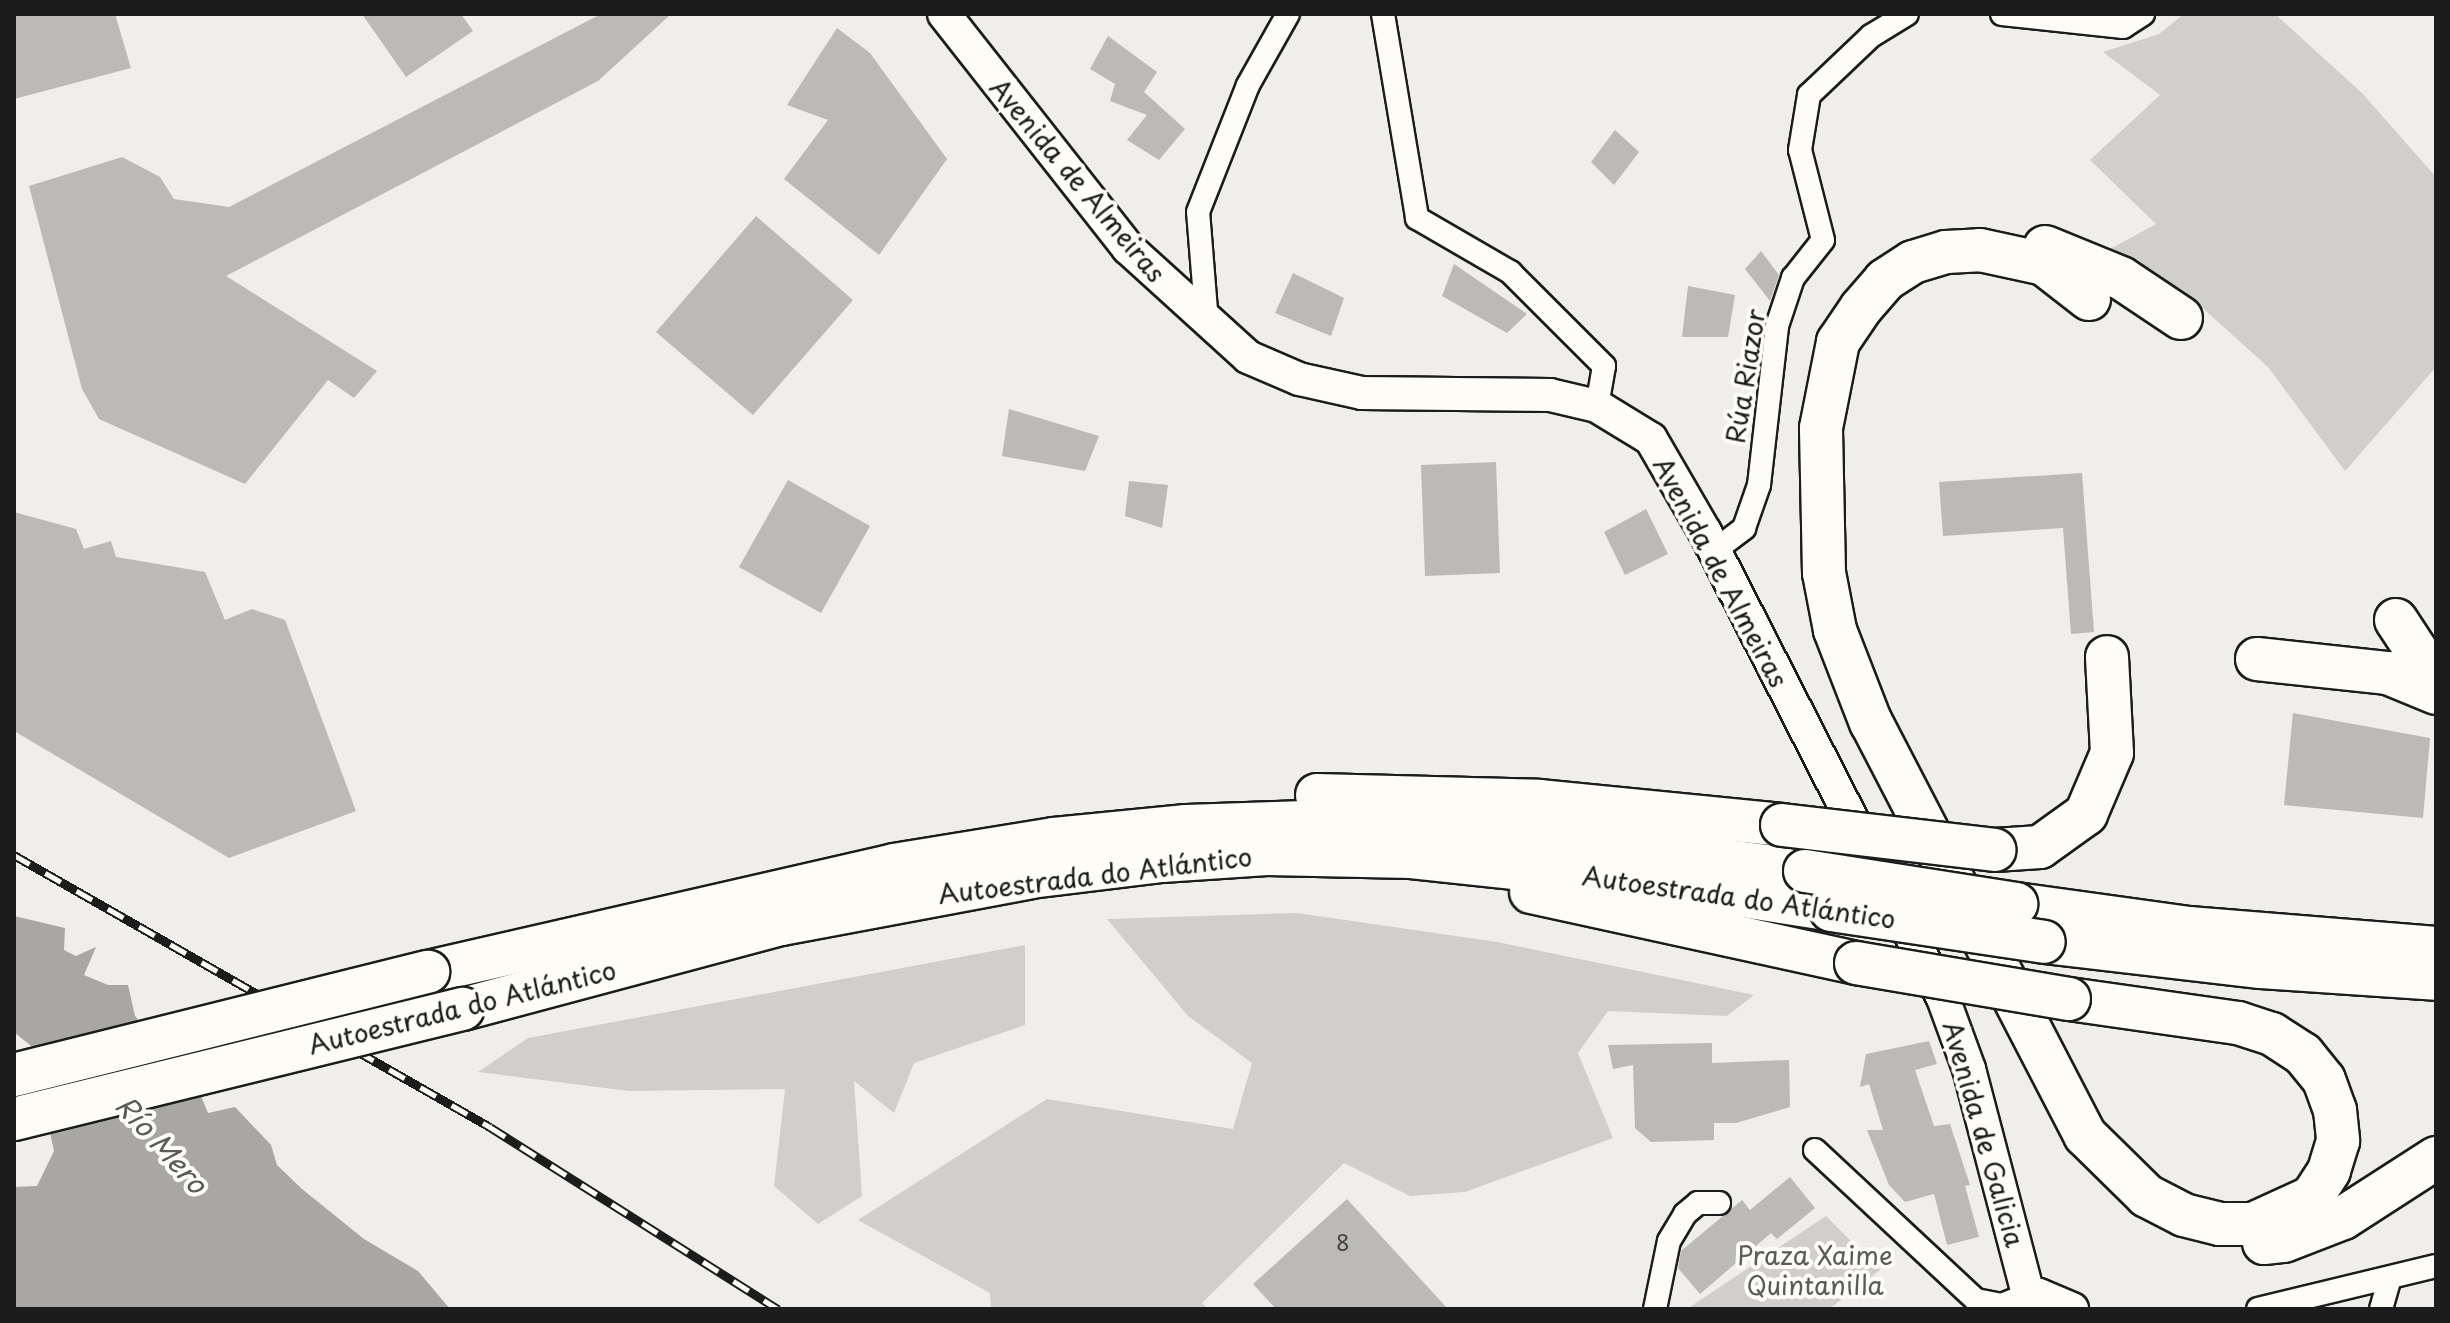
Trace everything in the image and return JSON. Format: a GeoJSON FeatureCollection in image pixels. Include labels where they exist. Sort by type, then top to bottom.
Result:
{"type":"FeatureCollection","features":[{"type":"Feature","properties":{"kind":"highway"},"geometry":{"type":"LineString","coordinates":[[2181,318],[2151,295],[2077,256],[2002,234],[1958,229],[1929,234],[1896,249],[1867,270],[1820,335],[1802,406],[1805,575],[1823,661],[2056,1123],[2084,1165],[2121,1201],[2159,1225],[2203,1241],[2284,1241],[2343,1218],[2436,1158]]}},
{"type":"Feature","properties":{"kind":"highway"},"geometry":{"type":"LineString","coordinates":[[1411,857],[1468,879],[1856,963],[2069,999],[2238,1023],[2272,1034],[2303,1054],[2324,1080],[2335,1110],[2338,1141],[2329,1171],[2312,1197],[2253,1224],[2220,1224],[2184,1215],[2147,1196],[2085,1135],[1871,723],[1835,630],[1824,573],[1821,428],[1838,342],[1885,280],[1913,262],[1946,252],[1980,250],[2044,264],[2092,313],[2077,256]]}},
{"type":"Feature","properties":{"kind":"highway"},"geometry":{"type":"LineString","coordinates":[[2396,620],[2436,681]]}},
{"type":"Feature","properties":{"kind":"highway"},"geometry":{"type":"LineString","coordinates":[[1054,839],[1145,808],[1302,795],[1539,801],[1995,850],[2040,847],[2086,814],[2103,784],[2112,753],[2107,657]]}},
{"type":"Feature","properties":{"kind":"highway"},"geometry":{"type":"LineString","coordinates":[[2257,659],[2388,673],[2436,693]]}},
{"type":"Feature","properties":{"kind":"highway","name":"Autoestrada do Atlántico"},"geometry":{"type":"LineString","coordinates":[[14,1075],[428,972],[894,865],[1054,839],[1186,826],[1335,821],[1469,829],[1805,871],[2189,928],[2436,948]]}},
{"type":"Feature","properties":{"kind":"highway","name":"Autoestrada do Atlántico"},"geometry":{"type":"LineString","coordinates":[[14,1119],[463,1009],[781,924],[1031,877],[1267,854],[1411,857],[1674,885],[2044,942],[2261,967],[2436,979]]}},
{"type":"Feature","properties":{"kind":"main road","name":"Avenida de Almeiras"},"geometry":{"type":"LineString","coordinates":[[944,14],[1128,248],[1248,357],[1299,379],[1362,393],[1550,395],[1597,406],[1651,439],[1714,551],[1843,803]]}},
{"type":"Feature","properties":{"kind":"main road","name":"Avenida de Galicia"},"geometry":{"type":"LineString","coordinates":[[1843,803],[1943,998],[1969,1069],[1999,1304]]}},
{"type":"Feature","properties":{"kind":"main road"},"geometry":{"type":"LineString","coordinates":[[1999,1304],[2054,1298],[2072,1309]]}},
{"type":"Feature","properties":{"kind":"street"},"geometry":{"type":"LineString","coordinates":[[1207,323],[1198,212],[1248,85],[1288,14]]}},
{"type":"Feature","properties":{"kind":"street"},"geometry":{"type":"LineString","coordinates":[[1383,14],[1417,218],[1510,272],[1604,366],[1597,406]]}},
{"type":"Feature","properties":{"kind":"street","name":"Rúa Riazor"},"geometry":{"type":"LineString","coordinates":[[1714,551],[1744,528],[1759,485],[1777,326],[1793,278],[1823,240],[1800,150],[1809,95],[1871,36],[1907,14]]}},
{"type":"Feature","properties":{"kind":"street"},"geometry":{"type":"LineString","coordinates":[[2002,14],[2123,27],[2143,14]]}},
{"type":"Feature","properties":{"kind":"street"},"geometry":{"type":"LineString","coordinates":[[1815,1150],[1999,1304]]}},
{"type":"Feature","properties":{"kind":"street"},"geometry":{"type":"LineString","coordinates":[[1655,1309],[1660,1273],[1677,1228],[1698,1203],[1719,1203]]}},
{"type":"Feature","properties":{"kind":"street"},"geometry":{"type":"LineString","coordinates":[[2258,1309],[2436,1266]]}},
{"type":"Feature","properties":{"kind":"street"},"geometry":{"type":"LineString","coordinates":[[2381,1309],[2390,1278]]}},
{"type":"Feature","properties":{"kind":"green space"},"geometry":{"type":"Polygon","coordinates":[[[2184,14],[2275,14],[2362,93],[2436,177],[2436,367],[2345,471],[2268,367],[2187,294],[2101,254],[2156,224],[2090,160],[2160,95],[2103,52],[2159,34],[2184,14]]]}},
{"type":"Feature","properties":{"kind":"green space"},"geometry":{"type":"Polygon","coordinates":[[[1297,913],[1497,942],[1754,995],[1727,1016],[1608,1011],[1578,1053],[1613,1138],[1465,1192],[1410,1196],[1344,1163],[1202,1303],[1208,1309],[991,1309],[990,1293],[858,1220],[1047,1099],[1233,1129],[1252,1063],[1188,1016],[1107,919],[1297,913]]]}},
{"type":"Feature","properties":{"kind":"green space"},"geometry":{"type":"Polygon","coordinates":[[[1025,945],[1025,1025],[914,1063],[894,1113],[854,1081],[862,1196],[818,1224],[774,1186],[785,1089],[629,1091],[478,1072],[528,1038],[1025,945]]]}},
{"type":"Feature","properties":{"kind":"green space","name":"Praza Xaime Quintanilla"},"geometry":{"type":"Polygon","coordinates":[[[1826,1216],[1880,1270],[1829,1309],[1687,1309],[1826,1216]]]}},
{"type":"Feature","properties":{"kind":"water","name":"Río Mero"},"geometry":{"type":"Polygon","coordinates":[[[14,916],[65,928],[64,950],[76,956],[96,947],[84,975],[108,985],[128,985],[135,1016],[199,1091],[208,1113],[235,1107],[271,1145],[277,1165],[302,1189],[364,1239],[418,1271],[450,1309],[14,1309],[14,1187],[37,1186],[54,1151],[31,1046],[14,1032],[14,916]]]}},
{"type":"Feature","properties":{"kind":"building"},"geometry":{"type":"Polygon","coordinates":[[[14,14],[115,14],[131,68],[14,99],[14,14]]]}},
{"type":"Feature","properties":{"kind":"building"},"geometry":{"type":"Polygon","coordinates":[[[362,14],[461,14],[473,31],[406,77],[362,14]]]}},
{"type":"Feature","properties":{"kind":"building"},"geometry":{"type":"Polygon","coordinates":[[[601,14],[671,14],[598,81],[226,276],[377,371],[354,398],[328,380],[245,484],[99,419],[82,389],[29,186],[122,157],[160,177],[174,199],[229,207],[601,14]]]}},
{"type":"Feature","properties":{"kind":"building"},"geometry":{"type":"Polygon","coordinates":[[[837,28],[870,53],[947,159],[879,255],[784,179],[828,120],[787,105],[837,28]]]}},
{"type":"Feature","properties":{"kind":"building"},"geometry":{"type":"Polygon","coordinates":[[[1108,36],[1157,72],[1144,92],[1185,129],[1159,160],[1127,140],[1147,115],[1110,101],[1115,84],[1090,69],[1108,36]]]}},
{"type":"Feature","properties":{"kind":"building"},"geometry":{"type":"Polygon","coordinates":[[[1615,130],[1639,152],[1614,185],[1591,162],[1615,130]]]}},
{"type":"Feature","properties":{"kind":"building"},"geometry":{"type":"Polygon","coordinates":[[[756,216],[853,300],[753,415],[656,332],[756,216]]]}},
{"type":"Feature","properties":{"kind":"building"},"geometry":{"type":"Polygon","coordinates":[[[1761,251],[1779,275],[1770,301],[1745,269],[1761,251]]]}},
{"type":"Feature","properties":{"kind":"building"},"geometry":{"type":"Polygon","coordinates":[[[1454,264],[1527,314],[1507,333],[1442,296],[1454,264]]]}},
{"type":"Feature","properties":{"kind":"building"},"geometry":{"type":"Polygon","coordinates":[[[1293,273],[1344,298],[1331,336],[1275,313],[1293,273]]]}},
{"type":"Feature","properties":{"kind":"building"},"geometry":{"type":"Polygon","coordinates":[[[1688,286],[1735,295],[1728,337],[1682,337],[1688,286]]]}},
{"type":"Feature","properties":{"kind":"building"},"geometry":{"type":"Polygon","coordinates":[[[1009,409],[1099,436],[1085,471],[1002,456],[1009,409]]]}},
{"type":"Feature","properties":{"kind":"building"},"geometry":{"type":"Polygon","coordinates":[[[1496,462],[1500,573],[1425,576],[1421,465],[1496,462]]]}},
{"type":"Feature","properties":{"kind":"building"},"geometry":{"type":"Polygon","coordinates":[[[2082,473],[2094,632],[2071,634],[2063,528],[1943,536],[1939,482],[2082,473]]]}},
{"type":"Feature","properties":{"kind":"building"},"geometry":{"type":"Polygon","coordinates":[[[788,480],[870,526],[821,613],[739,567],[788,480]]]}},
{"type":"Feature","properties":{"kind":"building"},"geometry":{"type":"Polygon","coordinates":[[[1129,481],[1168,485],[1162,528],[1125,516],[1129,481]]]}},
{"type":"Feature","properties":{"kind":"building"},"geometry":{"type":"Polygon","coordinates":[[[1646,509],[1668,554],[1625,575],[1604,532],[1646,509]]]}},
{"type":"Feature","properties":{"kind":"building"},"geometry":{"type":"Polygon","coordinates":[[[14,512],[76,529],[84,549],[111,541],[116,557],[205,572],[225,620],[252,609],[285,620],[356,811],[229,858],[14,731],[14,512]]]}},
{"type":"Feature","properties":{"kind":"building"},"geometry":{"type":"Polygon","coordinates":[[[2293,713],[2430,738],[2423,818],[2284,805],[2293,713]]]}},
{"type":"Feature","properties":{"kind":"building"},"geometry":{"type":"Polygon","coordinates":[[[1929,1041],[1937,1064],[1915,1070],[1934,1126],[1950,1124],[1970,1185],[1965,1186],[1979,1237],[1947,1245],[1934,1194],[1905,1202],[1889,1185],[1867,1130],[1883,1130],[1869,1084],[1860,1087],[1866,1054],[1929,1041]]]}},
{"type":"Feature","properties":{"kind":"building"},"geometry":{"type":"Polygon","coordinates":[[[1712,1043],[1712,1063],[1789,1060],[1790,1107],[1736,1123],[1714,1123],[1714,1140],[1651,1142],[1635,1128],[1633,1065],[1613,1069],[1608,1045],[1712,1043]]]}},
{"type":"Feature","properties":{"kind":"building"},"geometry":{"type":"Polygon","coordinates":[[[1790,1177],[1815,1208],[1777,1239],[1771,1233],[1700,1294],[1678,1268],[1681,1251],[1742,1200],[1750,1210],[1790,1177]]]}},
{"type":"Feature","properties":{"kind":"building"},"geometry":{"type":"Polygon","coordinates":[[[1347,1199],[1448,1309],[1276,1309],[1253,1284],[1347,1199]]]}},
{"type":"Feature","properties":{"kind":"railway"},"geometry":{"type":"LineString","coordinates":[[14,855],[490,1127],[778,1309]]}}]}
